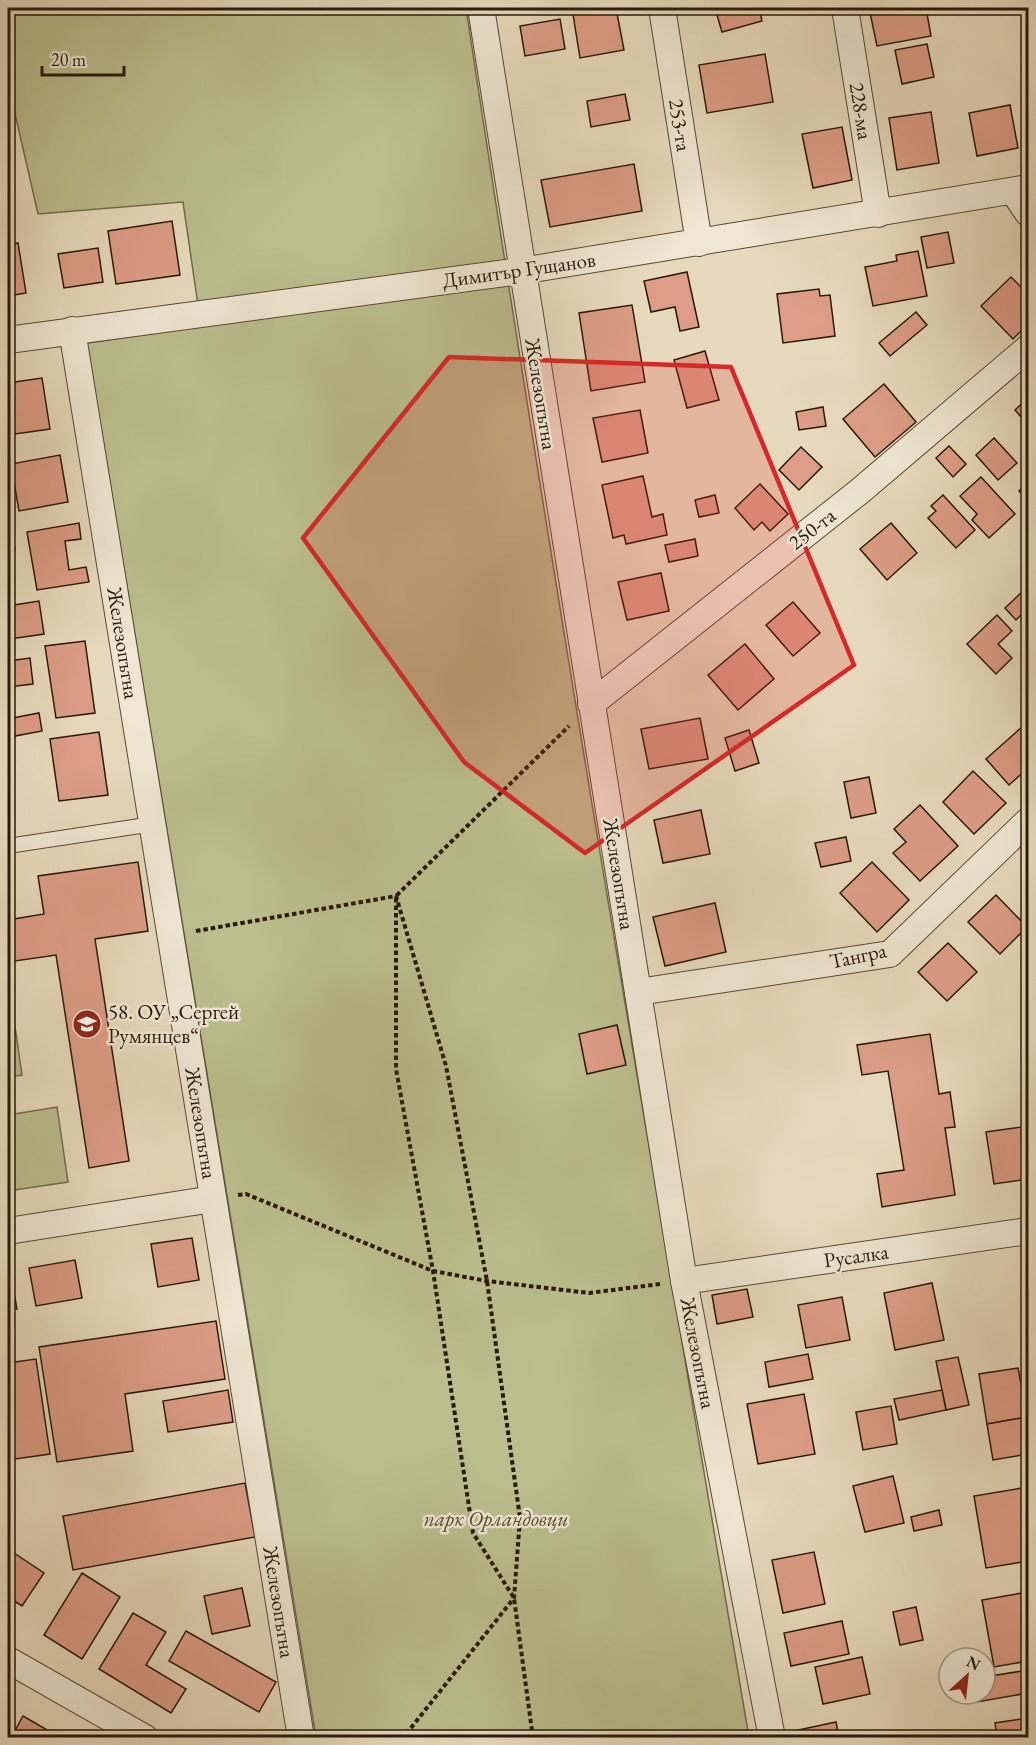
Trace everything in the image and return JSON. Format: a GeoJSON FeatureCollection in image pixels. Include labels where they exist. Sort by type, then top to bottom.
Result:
{"type":"FeatureCollection","features":[{"type":"Feature","properties":{"kind":"street","name":"Железопътна"},"geometry":{"type":"LineString","coordinates":[[481,8],[521,271],[684,1281],[772,1737]]}},
{"type":"Feature","properties":{"kind":"street","name":"253-та"},"geometry":{"type":"LineString","coordinates":[[662,8],[699,243]]}},
{"type":"Feature","properties":{"kind":"street","name":"228-ма"},"geometry":{"type":"LineString","coordinates":[[845,8],[878,214]]}},
{"type":"Feature","properties":{"kind":"street","name":"Димитър Гущанов"},"geometry":{"type":"LineString","coordinates":[[8,340],[521,271],[1021,189]]}},
{"type":"Feature","properties":{"kind":"street"},"geometry":{"type":"LineString","coordinates":[[1021,189],[1029,213]]}},
{"type":"Feature","properties":{"kind":"street","name":"Железопътна"},"geometry":{"type":"LineString","coordinates":[[72,330],[301,1737]]}},
{"type":"Feature","properties":{"kind":"street","name":"250-та"},"geometry":{"type":"LineString","coordinates":[[591,704],[860,491],[1029,348]]}},
{"type":"Feature","properties":{"kind":"street","name":"Тангра"},"geometry":{"type":"LineString","coordinates":[[638,992],[890,954],[1029,821]]}},
{"type":"Feature","properties":{"kind":"street"},"geometry":{"type":"LineString","coordinates":[[8,1231],[213,1199]]}},
{"type":"Feature","properties":{"kind":"street","name":"Русалка"},"geometry":{"type":"LineString","coordinates":[[684,1281],[1029,1231]]}},
{"type":"Feature","properties":{"kind":"street"},"geometry":{"type":"LineString","coordinates":[[8,1660],[145,1737]]}},
{"type":"Feature","properties":{"kind":"lane"},"geometry":{"type":"LineString","coordinates":[[8,846],[153,824]]}},
{"type":"Feature","properties":{"kind":"path"},"geometry":{"type":"LineString","coordinates":[[171,936],[396,896],[591,704]]}},
{"type":"Feature","properties":{"kind":"path"},"geometry":{"type":"LineString","coordinates":[[396,896],[396,1069],[433,1271],[473,1533],[514,1598]]}},
{"type":"Feature","properties":{"kind":"path"},"geometry":{"type":"LineString","coordinates":[[396,896],[446,1066],[487,1281],[520,1518],[514,1598],[533,1737]]}},
{"type":"Feature","properties":{"kind":"path"},"geometry":{"type":"LineString","coordinates":[[213,1199],[246,1194],[433,1271],[487,1281],[589,1293],[684,1281]]}},
{"type":"Feature","properties":{"kind":"path"},"geometry":{"type":"LineString","coordinates":[[402,1737],[514,1598]]}},
{"type":"Feature","properties":{"kind":"highlighted area"},"geometry":{"type":"Polygon","coordinates":[[[449,357],[731,367],[854,665],[585,853],[464,762],[303,538],[449,357]]]}},
{"type":"Feature","properties":{"kind":"green space","name":"парк Орландовци"},"geometry":{"type":"Polygon","coordinates":[[[8,8],[466,8],[568,657],[749,1737],[316,1737],[87,343],[201,326],[183,202],[38,214],[8,83],[8,8]]]}},
{"type":"Feature","properties":{"kind":"green space"},"geometry":{"type":"Polygon","coordinates":[[[8,992],[10,992],[22,1075],[8,1077],[8,992]]]}},
{"type":"Feature","properties":{"kind":"green space"},"geometry":{"type":"Polygon","coordinates":[[[57,1107],[68,1182],[8,1191],[8,1115],[57,1107]]]}},
{"type":"Feature","properties":{"kind":"building"},"geometry":{"type":"Polygon","coordinates":[[[572,8],[616,8],[624,50],[580,58],[572,8]]]}},
{"type":"Feature","properties":{"kind":"building"},"geometry":{"type":"Polygon","coordinates":[[[715,8],[759,8],[762,21],[722,32],[715,8]]]}},
{"type":"Feature","properties":{"kind":"building"},"geometry":{"type":"Polygon","coordinates":[[[869,8],[926,8],[931,36],[877,46],[869,8]]]}},
{"type":"Feature","properties":{"kind":"building"},"geometry":{"type":"Polygon","coordinates":[[[560,19],[565,49],[525,56],[520,26],[560,19]]]}},
{"type":"Feature","properties":{"kind":"building"},"geometry":{"type":"Polygon","coordinates":[[[927,44],[934,77],[902,84],[895,50],[927,44]]]}},
{"type":"Feature","properties":{"kind":"building"},"geometry":{"type":"Polygon","coordinates":[[[765,54],[773,102],[707,113],[699,65],[765,54]]]}},
{"type":"Feature","properties":{"kind":"building"},"geometry":{"type":"Polygon","coordinates":[[[625,94],[630,120],[591,127],[587,101],[625,94]]]}},
{"type":"Feature","properties":{"kind":"building"},"geometry":{"type":"Polygon","coordinates":[[[1010,105],[1018,148],[977,156],[969,113],[1010,105]]]}},
{"type":"Feature","properties":{"kind":"building"},"geometry":{"type":"Polygon","coordinates":[[[931,112],[939,163],[897,170],[889,118],[931,112]]]}},
{"type":"Feature","properties":{"kind":"building"},"geometry":{"type":"Polygon","coordinates":[[[842,127],[852,180],[813,188],[802,134],[842,127]]]}},
{"type":"Feature","properties":{"kind":"building"},"geometry":{"type":"Polygon","coordinates":[[[634,164],[642,211],[550,227],[541,180],[634,164]]]}},
{"type":"Feature","properties":{"kind":"building"},"geometry":{"type":"Polygon","coordinates":[[[172,221],[180,275],[116,284],[108,231],[172,221]]]}},
{"type":"Feature","properties":{"kind":"building"},"geometry":{"type":"Polygon","coordinates":[[[948,232],[954,263],[927,268],[921,237],[948,232]]]}},
{"type":"Feature","properties":{"kind":"building"},"geometry":{"type":"Polygon","coordinates":[[[18,243],[26,293],[8,296],[8,244],[18,243]]]}},
{"type":"Feature","properties":{"kind":"building"},"geometry":{"type":"Polygon","coordinates":[[[98,248],[103,282],[64,288],[58,254],[98,248]]]}},
{"type":"Feature","properties":{"kind":"building"},"geometry":{"type":"Polygon","coordinates":[[[918,251],[927,296],[873,306],[865,267],[897,261],[896,255],[918,251]]]}},
{"type":"Feature","properties":{"kind":"building"},"geometry":{"type":"Polygon","coordinates":[[[687,272],[699,327],[680,331],[675,307],[651,312],[644,281],[687,272]]]}},
{"type":"Feature","properties":{"kind":"building"},"geometry":{"type":"Polygon","coordinates":[[[1011,277],[1028,294],[1028,324],[1013,339],[981,306],[1011,277]]]}},
{"type":"Feature","properties":{"kind":"building"},"geometry":{"type":"Polygon","coordinates":[[[819,289],[820,296],[830,295],[835,336],[783,343],[777,294],[819,289]]]}},
{"type":"Feature","properties":{"kind":"building"},"geometry":{"type":"Polygon","coordinates":[[[632,305],[645,382],[591,391],[579,313],[632,305]]]}},
{"type":"Feature","properties":{"kind":"building"},"geometry":{"type":"Polygon","coordinates":[[[916,312],[927,325],[890,356],[879,343],[916,312]]]}},
{"type":"Feature","properties":{"kind":"building"},"geometry":{"type":"Polygon","coordinates":[[[705,351],[719,400],[687,408],[674,360],[705,351]]]}},
{"type":"Feature","properties":{"kind":"building"},"geometry":{"type":"Polygon","coordinates":[[[42,378],[50,429],[8,435],[8,383],[42,378]]]}},
{"type":"Feature","properties":{"kind":"building"},"geometry":{"type":"Polygon","coordinates":[[[884,384],[916,422],[875,457],[843,419],[884,384]]]}},
{"type":"Feature","properties":{"kind":"building"},"geometry":{"type":"Polygon","coordinates":[[[1028,398],[1028,425],[1015,410],[1028,398]]]}},
{"type":"Feature","properties":{"kind":"building"},"geometry":{"type":"Polygon","coordinates":[[[823,407],[826,426],[799,430],[796,412],[823,407]]]}},
{"type":"Feature","properties":{"kind":"building"},"geometry":{"type":"Polygon","coordinates":[[[640,410],[648,453],[602,462],[593,418],[640,410]]]}},
{"type":"Feature","properties":{"kind":"building"},"geometry":{"type":"Polygon","coordinates":[[[994,438],[1017,463],[998,480],[976,455],[994,438]]]}},
{"type":"Feature","properties":{"kind":"building"},"geometry":{"type":"Polygon","coordinates":[[[949,446],[966,464],[953,477],[936,458],[949,446]]]}},
{"type":"Feature","properties":{"kind":"building"},"geometry":{"type":"Polygon","coordinates":[[[801,447],[822,467],[799,490],[779,470],[801,447]]]}},
{"type":"Feature","properties":{"kind":"building"},"geometry":{"type":"Polygon","coordinates":[[[60,455],[68,502],[19,511],[11,464],[60,455]]]}},
{"type":"Feature","properties":{"kind":"building"},"geometry":{"type":"Polygon","coordinates":[[[643,476],[652,517],[663,514],[667,535],[626,544],[624,535],[613,538],[602,485],[643,476]]]}},
{"type":"Feature","properties":{"kind":"building"},"geometry":{"type":"Polygon","coordinates":[[[981,477],[1015,514],[989,538],[972,520],[977,514],[960,496],[981,477]]]}},
{"type":"Feature","properties":{"kind":"building"},"geometry":{"type":"Polygon","coordinates":[[[1028,482],[1028,501],[1019,491],[1028,482]]]}},
{"type":"Feature","properties":{"kind":"building"},"geometry":{"type":"Polygon","coordinates":[[[760,484],[788,514],[770,531],[762,522],[754,530],[735,508],[760,484]]]}},
{"type":"Feature","properties":{"kind":"building"},"geometry":{"type":"Polygon","coordinates":[[[715,495],[719,513],[699,517],[695,500],[715,495]]]}},
{"type":"Feature","properties":{"kind":"building"},"geometry":{"type":"Polygon","coordinates":[[[943,495],[975,530],[956,548],[928,518],[936,511],[931,506],[943,495]]]}},
{"type":"Feature","properties":{"kind":"building"},"geometry":{"type":"Polygon","coordinates":[[[79,523],[81,539],[65,541],[69,570],[86,567],[89,582],[37,590],[27,532],[79,523]]]}},
{"type":"Feature","properties":{"kind":"building"},"geometry":{"type":"Polygon","coordinates":[[[891,523],[917,553],[887,580],[860,549],[891,523]]]}},
{"type":"Feature","properties":{"kind":"building"},"geometry":{"type":"Polygon","coordinates":[[[12,528],[15,550],[8,551],[8,529],[12,528]]]}},
{"type":"Feature","properties":{"kind":"building"},"geometry":{"type":"Polygon","coordinates":[[[695,539],[698,556],[669,562],[665,545],[695,539]]]}},
{"type":"Feature","properties":{"kind":"building"},"geometry":{"type":"Polygon","coordinates":[[[661,573],[669,611],[627,620],[618,582],[661,573]]]}},
{"type":"Feature","properties":{"kind":"building"},"geometry":{"type":"Polygon","coordinates":[[[1023,591],[1028,597],[1028,613],[1026,610],[1016,620],[1005,608],[1023,591]]]}},
{"type":"Feature","properties":{"kind":"building"},"geometry":{"type":"Polygon","coordinates":[[[39,601],[44,634],[10,639],[8,606],[39,601]]]}},
{"type":"Feature","properties":{"kind":"building"},"geometry":{"type":"Polygon","coordinates":[[[793,602],[820,633],[793,656],[766,625],[793,602]]]}},
{"type":"Feature","properties":{"kind":"building"},"geometry":{"type":"Polygon","coordinates":[[[997,615],[1012,631],[998,644],[1012,658],[996,674],[967,644],[997,615]]]}},
{"type":"Feature","properties":{"kind":"building"},"geometry":{"type":"Polygon","coordinates":[[[85,641],[95,713],[56,718],[45,646],[85,641]]]}},
{"type":"Feature","properties":{"kind":"building"},"geometry":{"type":"Polygon","coordinates":[[[745,644],[774,679],[738,710],[708,675],[745,644]]]}},
{"type":"Feature","properties":{"kind":"building"},"geometry":{"type":"Polygon","coordinates":[[[30,658],[33,684],[8,687],[8,661],[30,658]]]}},
{"type":"Feature","properties":{"kind":"building"},"geometry":{"type":"Polygon","coordinates":[[[39,713],[42,731],[15,736],[12,718],[39,713]]]}},
{"type":"Feature","properties":{"kind":"building"},"geometry":{"type":"Polygon","coordinates":[[[700,718],[708,759],[649,769],[641,729],[700,718]]]}},
{"type":"Feature","properties":{"kind":"building"},"geometry":{"type":"Polygon","coordinates":[[[1022,727],[1028,734],[1028,768],[1009,785],[986,759],[1022,727]]]}},
{"type":"Feature","properties":{"kind":"building"},"geometry":{"type":"Polygon","coordinates":[[[749,730],[759,763],[735,771],[725,738],[749,730]]]}},
{"type":"Feature","properties":{"kind":"building"},"geometry":{"type":"Polygon","coordinates":[[[99,732],[108,795],[59,801],[50,739],[99,732]]]}},
{"type":"Feature","properties":{"kind":"building"},"geometry":{"type":"Polygon","coordinates":[[[973,771],[1006,803],[974,834],[943,802],[973,771]]]}},
{"type":"Feature","properties":{"kind":"building"},"geometry":{"type":"Polygon","coordinates":[[[869,777],[876,813],[851,818],[844,782],[869,777]]]}},
{"type":"Feature","properties":{"kind":"building"},"geometry":{"type":"Polygon","coordinates":[[[920,805],[958,846],[920,881],[893,853],[906,842],[894,829],[920,805]]]}},
{"type":"Feature","properties":{"kind":"building"},"geometry":{"type":"Polygon","coordinates":[[[701,810],[710,854],[663,863],[654,820],[701,810]]]}},
{"type":"Feature","properties":{"kind":"building"},"geometry":{"type":"Polygon","coordinates":[[[846,837],[851,861],[821,867],[815,843],[846,837]]]}},
{"type":"Feature","properties":{"kind":"building"},"geometry":{"type":"Polygon","coordinates":[[[138,862],[148,931],[95,939],[129,1161],[89,1168],[56,955],[8,962],[8,920],[44,914],[38,876],[138,862]]]}},
{"type":"Feature","properties":{"kind":"building"},"geometry":{"type":"Polygon","coordinates":[[[872,862],[909,900],[877,932],[840,893],[872,862]]]}},
{"type":"Feature","properties":{"kind":"building"},"geometry":{"type":"Polygon","coordinates":[[[996,895],[1027,927],[1000,954],[968,922],[996,895]]]}},
{"type":"Feature","properties":{"kind":"building"},"geometry":{"type":"Polygon","coordinates":[[[715,903],[726,952],[665,966],[653,917],[715,903]]]}},
{"type":"Feature","properties":{"kind":"building"},"geometry":{"type":"Polygon","coordinates":[[[948,943],[977,972],[947,1001],[918,972],[948,943]]]}},
{"type":"Feature","properties":{"kind":"building"},"geometry":{"type":"Polygon","coordinates":[[[617,1025],[626,1065],[587,1074],[579,1034],[617,1025]]]}},
{"type":"Feature","properties":{"kind":"building"},"geometry":{"type":"Polygon","coordinates":[[[930,1034],[939,1094],[950,1092],[955,1127],[945,1128],[955,1195],[882,1207],[877,1174],[904,1170],[888,1071],[862,1075],[857,1045],[930,1034]]]}},
{"type":"Feature","properties":{"kind":"building"},"geometry":{"type":"Polygon","coordinates":[[[1028,1126],[1028,1179],[994,1184],[986,1132],[1028,1126]]]}},
{"type":"Feature","properties":{"kind":"building"},"geometry":{"type":"Polygon","coordinates":[[[192,1238],[199,1280],[158,1287],[151,1244],[192,1238]]]}},
{"type":"Feature","properties":{"kind":"building"},"geometry":{"type":"Polygon","coordinates":[[[75,1260],[82,1298],[36,1306],[29,1268],[75,1260]]]}},
{"type":"Feature","properties":{"kind":"building"},"geometry":{"type":"Polygon","coordinates":[[[8,1271],[10,1271],[17,1309],[8,1310],[8,1271]]]}},
{"type":"Feature","properties":{"kind":"building"},"geometry":{"type":"Polygon","coordinates":[[[932,1283],[944,1340],[895,1350],[884,1293],[932,1283]]]}},
{"type":"Feature","properties":{"kind":"building"},"geometry":{"type":"Polygon","coordinates":[[[747,1289],[753,1317],[717,1324],[712,1295],[747,1289]]]}},
{"type":"Feature","properties":{"kind":"building"},"geometry":{"type":"Polygon","coordinates":[[[842,1297],[850,1340],[806,1348],[798,1305],[842,1297]]]}},
{"type":"Feature","properties":{"kind":"building"},"geometry":{"type":"Polygon","coordinates":[[[216,1321],[225,1379],[125,1394],[133,1451],[57,1462],[39,1347],[216,1321]]]}},
{"type":"Feature","properties":{"kind":"building"},"geometry":{"type":"Polygon","coordinates":[[[808,1354],[813,1379],[769,1387],[765,1362],[808,1354]]]}},
{"type":"Feature","properties":{"kind":"building"},"geometry":{"type":"Polygon","coordinates":[[[958,1357],[969,1405],[946,1410],[936,1361],[958,1357]]]}},
{"type":"Feature","properties":{"kind":"building"},"geometry":{"type":"Polygon","coordinates":[[[36,1359],[50,1454],[8,1460],[8,1363],[36,1359]]]}},
{"type":"Feature","properties":{"kind":"building"},"geometry":{"type":"Polygon","coordinates":[[[1018,1368],[1027,1417],[987,1424],[979,1374],[1018,1368]]]}},
{"type":"Feature","properties":{"kind":"building"},"geometry":{"type":"Polygon","coordinates":[[[228,1390],[233,1422],[168,1432],[163,1401],[228,1390]]]}},
{"type":"Feature","properties":{"kind":"building"},"geometry":{"type":"Polygon","coordinates":[[[942,1390],[946,1410],[899,1420],[894,1399],[942,1390]]]}},
{"type":"Feature","properties":{"kind":"building"},"geometry":{"type":"Polygon","coordinates":[[[804,1394],[815,1454],[758,1464],[747,1404],[804,1394]]]}},
{"type":"Feature","properties":{"kind":"building"},"geometry":{"type":"Polygon","coordinates":[[[891,1406],[897,1444],[863,1450],[856,1412],[891,1406]]]}},
{"type":"Feature","properties":{"kind":"building"},"geometry":{"type":"Polygon","coordinates":[[[1027,1417],[1028,1454],[993,1460],[987,1424],[1027,1417]]]}},
{"type":"Feature","properties":{"kind":"building"},"geometry":{"type":"Polygon","coordinates":[[[893,1476],[904,1523],[865,1532],[853,1486],[893,1476]]]}},
{"type":"Feature","properties":{"kind":"building"},"geometry":{"type":"Polygon","coordinates":[[[245,1483],[255,1537],[73,1570],[63,1516],[245,1483]]]}},
{"type":"Feature","properties":{"kind":"building"},"geometry":{"type":"Polygon","coordinates":[[[1028,1487],[1028,1561],[986,1568],[974,1496],[1028,1487]]]}},
{"type":"Feature","properties":{"kind":"building"},"geometry":{"type":"Polygon","coordinates":[[[939,1510],[942,1525],[914,1531],[911,1517],[939,1510]]]}},
{"type":"Feature","properties":{"kind":"building"},"geometry":{"type":"Polygon","coordinates":[[[11,1551],[44,1573],[22,1606],[8,1597],[8,1556],[11,1551]]]}},
{"type":"Feature","properties":{"kind":"building"},"geometry":{"type":"Polygon","coordinates":[[[814,1552],[825,1604],[783,1613],[772,1560],[814,1552]]]}},
{"type":"Feature","properties":{"kind":"building"},"geometry":{"type":"Polygon","coordinates":[[[82,1573],[120,1597],[82,1659],[44,1635],[82,1573]]]}},
{"type":"Feature","properties":{"kind":"building"},"geometry":{"type":"Polygon","coordinates":[[[242,1588],[250,1626],[212,1634],[204,1596],[242,1588]]]}},
{"type":"Feature","properties":{"kind":"building"},"geometry":{"type":"Polygon","coordinates":[[[1028,1592],[1028,1661],[997,1666],[997,1646],[990,1646],[982,1600],[1028,1592]]]}},
{"type":"Feature","properties":{"kind":"building"},"geometry":{"type":"Polygon","coordinates":[[[916,1607],[923,1640],[900,1645],[893,1612],[916,1607]]]}},
{"type":"Feature","properties":{"kind":"building"},"geometry":{"type":"Polygon","coordinates":[[[133,1613],[166,1632],[146,1665],[186,1689],[171,1713],[99,1669],[133,1613]]]}},
{"type":"Feature","properties":{"kind":"building"},"geometry":{"type":"Polygon","coordinates":[[[842,1621],[849,1654],[791,1666],[784,1633],[842,1621]]]}},
{"type":"Feature","properties":{"kind":"building"},"geometry":{"type":"Polygon","coordinates":[[[186,1631],[276,1682],[259,1712],[169,1661],[186,1631]]]}},
{"type":"Feature","properties":{"kind":"building"},"geometry":{"type":"Polygon","coordinates":[[[862,1657],[870,1694],[823,1704],[815,1667],[862,1657]]]}},
{"type":"Feature","properties":{"kind":"building"},"geometry":{"type":"Polygon","coordinates":[[[1028,1670],[1028,1693],[997,1698],[997,1675],[1028,1670]]]}},
{"type":"Feature","properties":{"kind":"building"},"geometry":{"type":"Polygon","coordinates":[[[23,1716],[61,1738],[11,1738],[23,1716]]]}},
{"type":"Feature","properties":{"kind":"building"},"geometry":{"type":"Polygon","coordinates":[[[1028,1718],[1028,1738],[997,1738],[995,1723],[1028,1718]]]}},
{"type":"Feature","properties":{"kind":"building"},"geometry":{"type":"Polygon","coordinates":[[[836,1722],[839,1738],[799,1738],[798,1730],[836,1722]]]}},
{"type":"Feature","properties":{"kind":"place","name":"58. ОУ „Сергей Румянцев“"},"geometry":{"type":"Point","coordinates":[87,1024]}}]}
